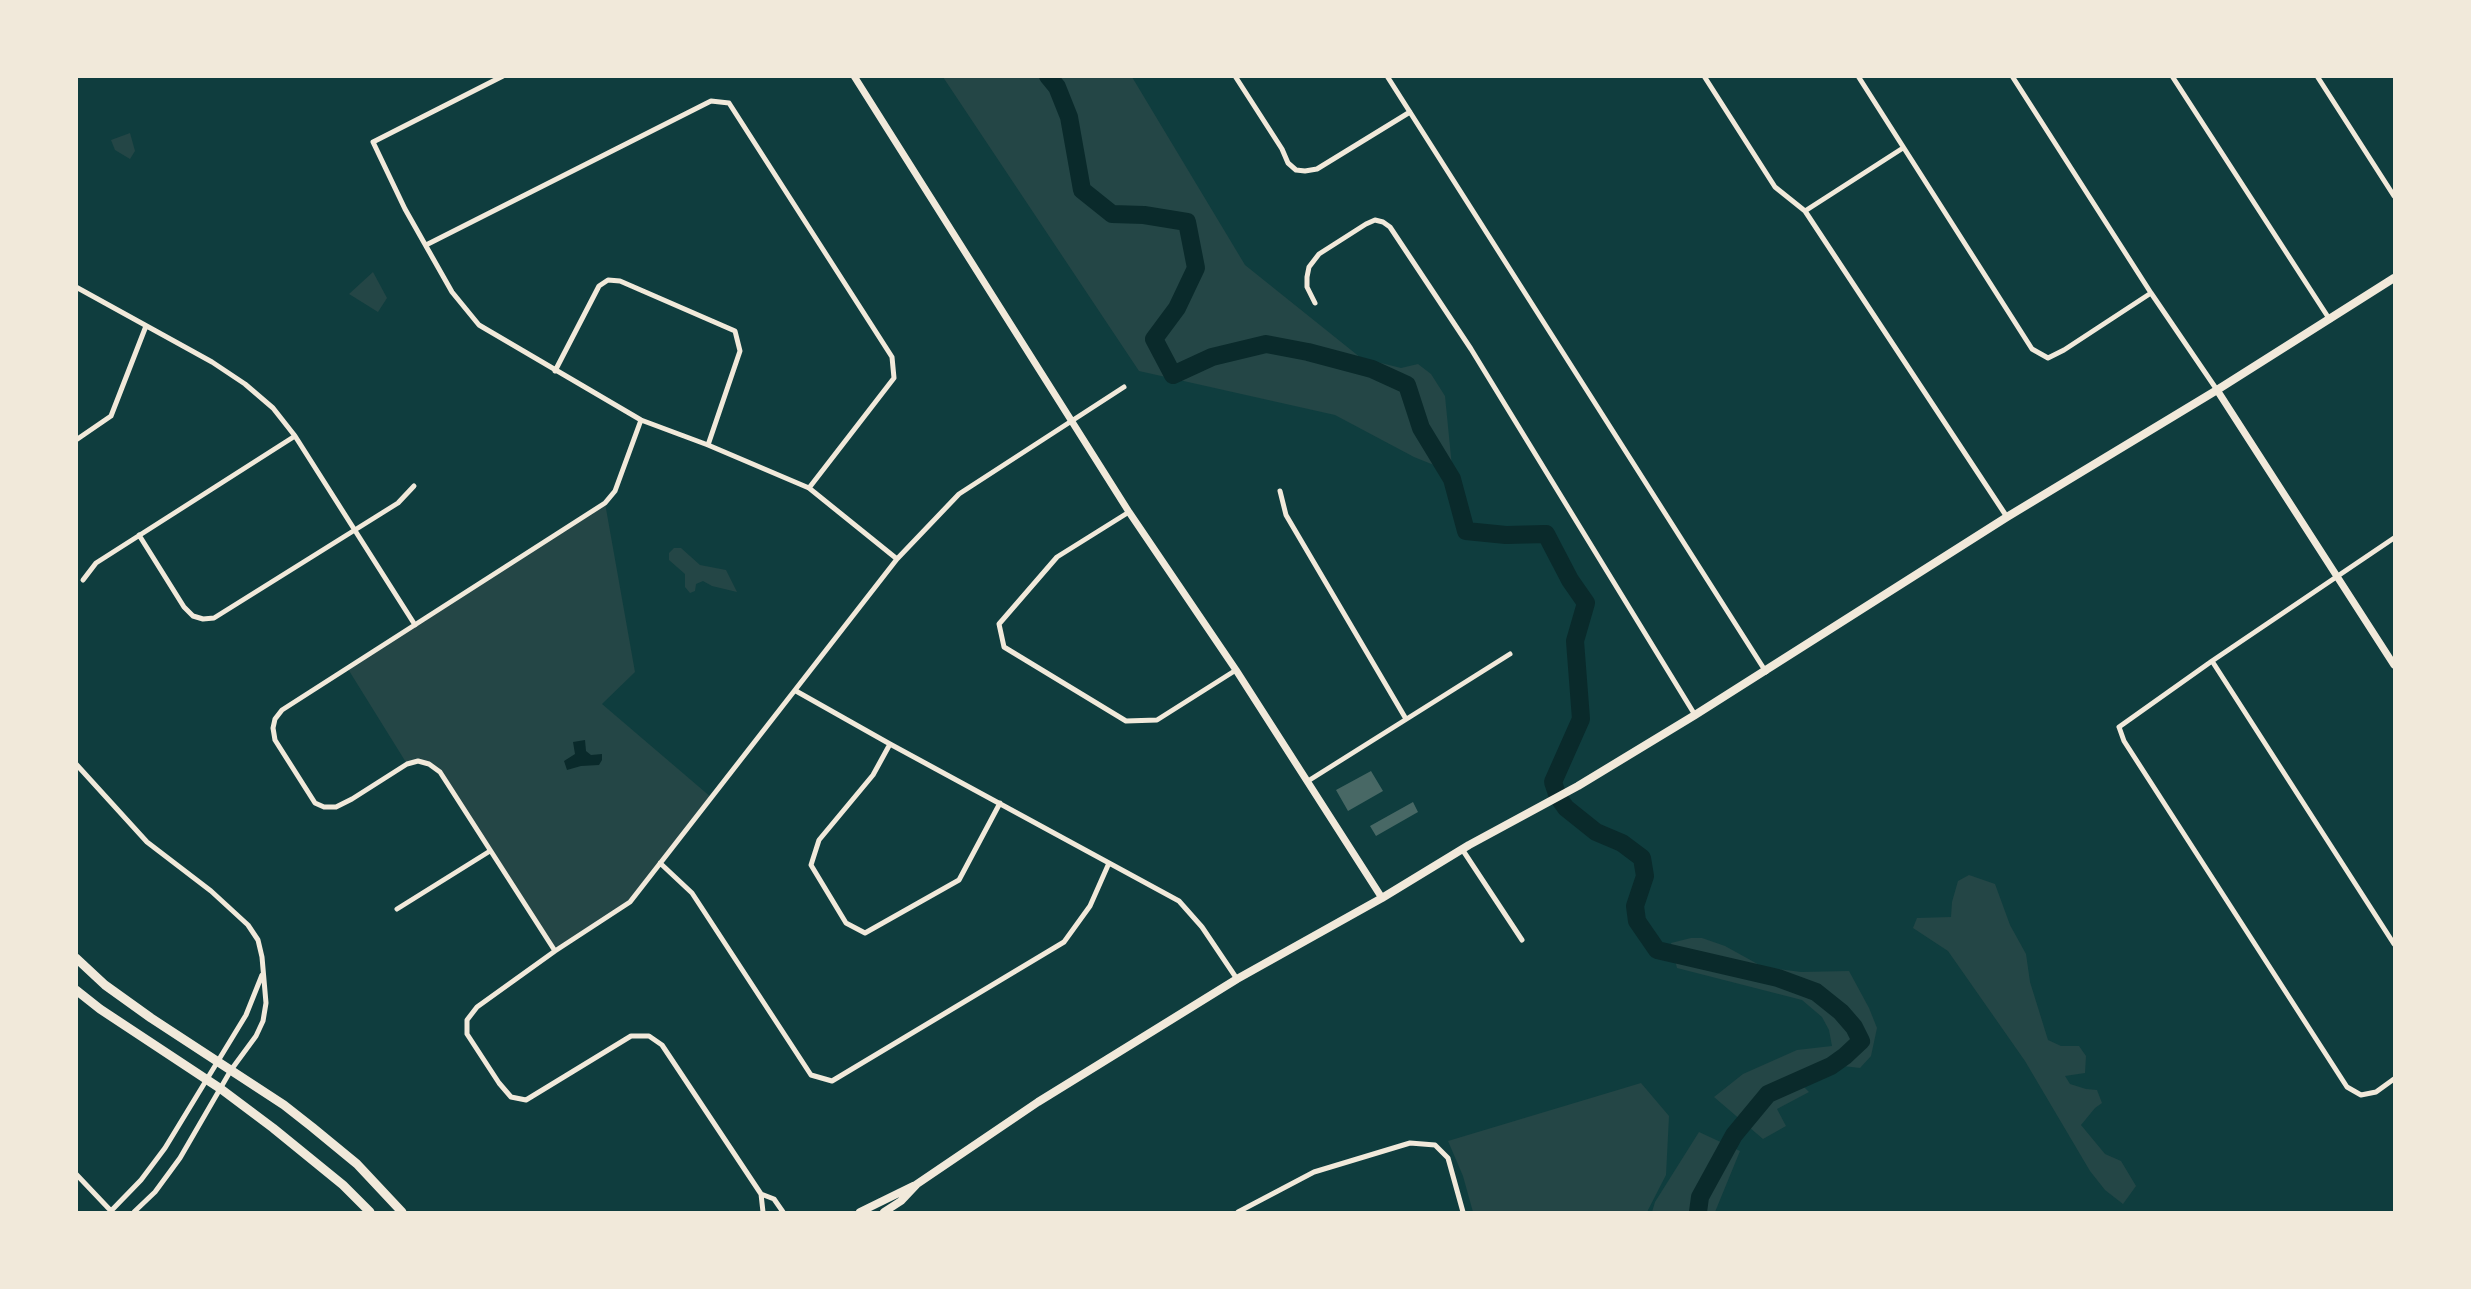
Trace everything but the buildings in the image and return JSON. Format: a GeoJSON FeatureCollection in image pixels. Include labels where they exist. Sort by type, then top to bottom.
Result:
{"type":"FeatureCollection","features":[{"type":"Feature","properties":{"kind":"highway"},"geometry":{"type":"LineString","coordinates":[[76,958],[105,985],[151,1018],[284,1105],[357,1164],[402,1212]]}},
{"type":"Feature","properties":{"kind":"highway"},"geometry":{"type":"LineString","coordinates":[[76,990],[100,1009],[221,1089],[343,1185],[370,1212]]}},
{"type":"Feature","properties":{"kind":"main road"},"geometry":{"type":"LineString","coordinates":[[860,1212],[917,1184],[1038,1102],[1237,979],[1462,849],[1578,786],[1766,672],[2007,517],[2217,390],[2394,278]]}},
{"type":"Feature","properties":{"kind":"main road"},"geometry":{"type":"LineString","coordinates":[[884,1212],[901,1201],[917,1184]]}},
{"type":"Feature","properties":{"kind":"street"},"geometry":{"type":"LineString","coordinates":[[503,76],[373,142],[405,208],[452,292],[479,325],[641,420],[708,445],[809,488],[897,559]]}},
{"type":"Feature","properties":{"kind":"street"},"geometry":{"type":"LineString","coordinates":[[854,76],[1074,420],[1129,512],[1236,670],[1382,897]]}},
{"type":"Feature","properties":{"kind":"street"},"geometry":{"type":"LineString","coordinates":[[1235,76],[1288,163],[1296,170],[1317,169],[1410,112]]}},
{"type":"Feature","properties":{"kind":"street"},"geometry":{"type":"LineString","coordinates":[[1387,76],[1766,672]]}},
{"type":"Feature","properties":{"kind":"street"},"geometry":{"type":"LineString","coordinates":[[1704,76],[1775,187],[1805,211],[2007,517]]}},
{"type":"Feature","properties":{"kind":"street"},"geometry":{"type":"LineString","coordinates":[[1858,76],[2032,349],[2048,358],[2151,293]]}},
{"type":"Feature","properties":{"kind":"street"},"geometry":{"type":"LineString","coordinates":[[2012,76],[2394,665]]}},
{"type":"Feature","properties":{"kind":"street"},"geometry":{"type":"LineString","coordinates":[[2172,76],[2330,320]]}},
{"type":"Feature","properties":{"kind":"street"},"geometry":{"type":"LineString","coordinates":[[2317,76],[2394,196]]}},
{"type":"Feature","properties":{"kind":"street"},"geometry":{"type":"LineString","coordinates":[[426,245],[711,100],[729,103],[892,357],[894,378],[809,488]]}},
{"type":"Feature","properties":{"kind":"street"},"geometry":{"type":"LineString","coordinates":[[1805,211],[1903,148]]}},
{"type":"Feature","properties":{"kind":"street"},"geometry":{"type":"LineString","coordinates":[[1315,303],[1307,287],[1307,277],[1309,267],[1319,254],[1375,220],[1390,227],[1471,349],[1695,715]]}},
{"type":"Feature","properties":{"kind":"street"},"geometry":{"type":"LineString","coordinates":[[555,371],[599,286],[608,280],[620,281],[735,331],[740,351],[708,445]]}},
{"type":"Feature","properties":{"kind":"street"},"geometry":{"type":"LineString","coordinates":[[76,287],[212,362],[245,384],[273,408],[295,436],[415,625]]}},
{"type":"Feature","properties":{"kind":"street"},"geometry":{"type":"LineString","coordinates":[[76,440],[111,416],[146,326]]}},
{"type":"Feature","properties":{"kind":"street"},"geometry":{"type":"LineString","coordinates":[[763,1212],[761,1194],[662,1045],[649,1036],[631,1036],[526,1100],[511,1097],[505,1090],[466,1035],[466,1020],[477,1007],[555,951],[630,902],[897,559],[959,494],[1124,387]]}},
{"type":"Feature","properties":{"kind":"street"},"geometry":{"type":"LineString","coordinates":[[555,951],[440,772],[429,764],[418,761],[407,764],[352,800],[336,807],[324,807],[315,803],[275,740],[273,728],[275,718],[282,710],[605,503],[615,491],[641,420]]}},
{"type":"Feature","properties":{"kind":"street"},"geometry":{"type":"LineString","coordinates":[[83,580],[96,563],[295,436]]}},
{"type":"Feature","properties":{"kind":"street"},"geometry":{"type":"LineString","coordinates":[[139,535],[184,607],[203,620],[214,618],[398,503],[414,486]]}},
{"type":"Feature","properties":{"kind":"street"},"geometry":{"type":"LineString","coordinates":[[1280,491],[1286,515],[1406,719]]}},
{"type":"Feature","properties":{"kind":"street"},"geometry":{"type":"LineString","coordinates":[[1129,512],[1057,557],[999,624],[1004,647],[1126,721],[1157,720],[1236,670]]}},
{"type":"Feature","properties":{"kind":"street"},"geometry":{"type":"LineString","coordinates":[[2394,538],[2212,661],[2119,728],[2124,741],[2347,1087],[2361,1095],[2376,1092],[2394,1079]]}},
{"type":"Feature","properties":{"kind":"street"},"geometry":{"type":"LineString","coordinates":[[1308,781],[1510,654]]}},
{"type":"Feature","properties":{"kind":"street"},"geometry":{"type":"LineString","coordinates":[[2212,661],[2394,944]]}},
{"type":"Feature","properties":{"kind":"street"},"geometry":{"type":"LineString","coordinates":[[796,691],[1179,901],[1202,927],[1237,979]]}},
{"type":"Feature","properties":{"kind":"street"},"geometry":{"type":"LineString","coordinates":[[890,744],[873,775],[819,840],[811,865],[846,924],[865,933],[959,880],[1000,803]]}},
{"type":"Feature","properties":{"kind":"street"},"geometry":{"type":"LineString","coordinates":[[76,764],[147,842],[211,891],[248,925],[258,940],[262,957],[266,1004],[263,1021],[256,1036],[231,1070],[180,1158],[155,1192],[134,1212]]}},
{"type":"Feature","properties":{"kind":"street"},"geometry":{"type":"LineString","coordinates":[[1462,849],[1522,940]]}},
{"type":"Feature","properties":{"kind":"street"},"geometry":{"type":"LineString","coordinates":[[398,909],[490,851]]}},
{"type":"Feature","properties":{"kind":"street"},"geometry":{"type":"LineString","coordinates":[[660,863],[692,893],[811,1075],[832,1081],[1065,942],[1090,906],[1109,863]]}},
{"type":"Feature","properties":{"kind":"street"},"geometry":{"type":"LineString","coordinates":[[76,1174],[111,1212],[141,1180],[165,1148],[246,1015],[263,974]]}},
{"type":"Feature","properties":{"kind":"street"},"geometry":{"type":"LineString","coordinates":[[1238,1212],[1314,1172],[1410,1143],[1435,1145],[1448,1158],[1463,1212]]}},
{"type":"Feature","properties":{"kind":"street"},"geometry":{"type":"LineString","coordinates":[[761,1194],[774,1199],[783,1212]]}},
{"type":"Feature","properties":{"kind":"shaded area"},"geometry":{"type":"Polygon","coordinates":[[[943,77],[1132,77],[1245,265],[1361,358],[1401,368],[1418,364],[1431,374],[1445,396],[1453,477],[1439,467],[1414,457],[1335,415],[1139,371],[943,77]]]}},
{"type":"Feature","properties":{"kind":"shaded area"},"geometry":{"type":"Polygon","coordinates":[[[130,133],[135,151],[130,159],[115,150],[111,140],[130,133]]]}},
{"type":"Feature","properties":{"kind":"shaded area"},"geometry":{"type":"Polygon","coordinates":[[[373,272],[387,298],[378,312],[349,294],[373,272]]]}},
{"type":"Feature","properties":{"kind":"shaded area"},"geometry":{"type":"Polygon","coordinates":[[[605,503],[635,672],[602,704],[712,798],[630,902],[555,951],[440,772],[419,761],[407,764],[348,669],[605,503]]]}},
{"type":"Feature","properties":{"kind":"shaded area"},"geometry":{"type":"Polygon","coordinates":[[[674,548],[681,548],[700,565],[726,570],[737,592],[712,586],[703,581],[696,584],[695,591],[690,593],[685,587],[685,574],[669,560],[669,553],[674,548]]]}},
{"type":"Feature","properties":{"kind":"shaded area"},"geometry":{"type":"Polygon","coordinates":[[[585,740],[586,751],[591,755],[602,754],[599,765],[567,770],[564,761],[575,754],[573,742],[585,740]]]}},
{"type":"Feature","properties":{"kind":"shaded area"},"geometry":{"type":"Polygon","coordinates":[[[1969,875],[1995,884],[2010,925],[2026,954],[2030,982],[2048,1040],[2061,1046],[2079,1046],[2086,1056],[2085,1073],[2065,1076],[2070,1084],[2097,1090],[2102,1103],[2081,1125],[2105,1154],[2121,1161],[2136,1186],[2123,1204],[2105,1190],[2090,1171],[2025,1061],[1948,951],[1913,928],[1917,918],[1951,917],[1952,902],[1958,881],[1969,875]]]}},
{"type":"Feature","properties":{"kind":"shaded area"},"geometry":{"type":"Polygon","coordinates":[[[1702,938],[1725,946],[1763,967],[1801,972],[1849,971],[1877,1028],[1871,1056],[1860,1068],[1843,1066],[1804,1087],[1809,1092],[1777,1109],[1786,1126],[1763,1139],[1714,1097],[1743,1074],[1797,1050],[1832,1046],[1829,1030],[1822,1017],[1802,1000],[1677,968],[1671,943],[1702,938]]]}},
{"type":"Feature","properties":{"kind":"shaded area"},"geometry":{"type":"Polygon","coordinates":[[[1641,1083],[1669,1116],[1666,1175],[1647,1212],[1473,1212],[1463,1176],[1448,1141],[1641,1083]]]}},
{"type":"Feature","properties":{"kind":"shaded area"},"geometry":{"type":"Polygon","coordinates":[[[1699,1132],[1740,1151],[1715,1212],[1652,1212],[1655,1202],[1699,1132]]]}},
{"type":"Feature","properties":{"kind":"waterway"},"geometry":{"type":"LineString","coordinates":[[1048,76],[1057,87],[1069,117],[1082,190],[1112,214],[1144,215],[1187,222],[1196,268],[1177,308],[1154,339],[1173,375],[1212,357],[1266,344],[1308,352],[1372,369],[1407,385],[1421,428],[1452,479],[1466,531],[1506,535],[1546,534],[1570,580],[1586,603],[1575,641],[1581,719],[1553,782],[1558,797],[1566,808],[1596,832],[1622,843],[1642,858],[1645,876],[1635,906],[1637,921],[1657,950],[1778,978],[1816,992],[1841,1012],[1854,1027],[1861,1041],[1845,1056],[1831,1066],[1768,1094],[1734,1135],[1700,1197],[1698,1212]]}}]}
